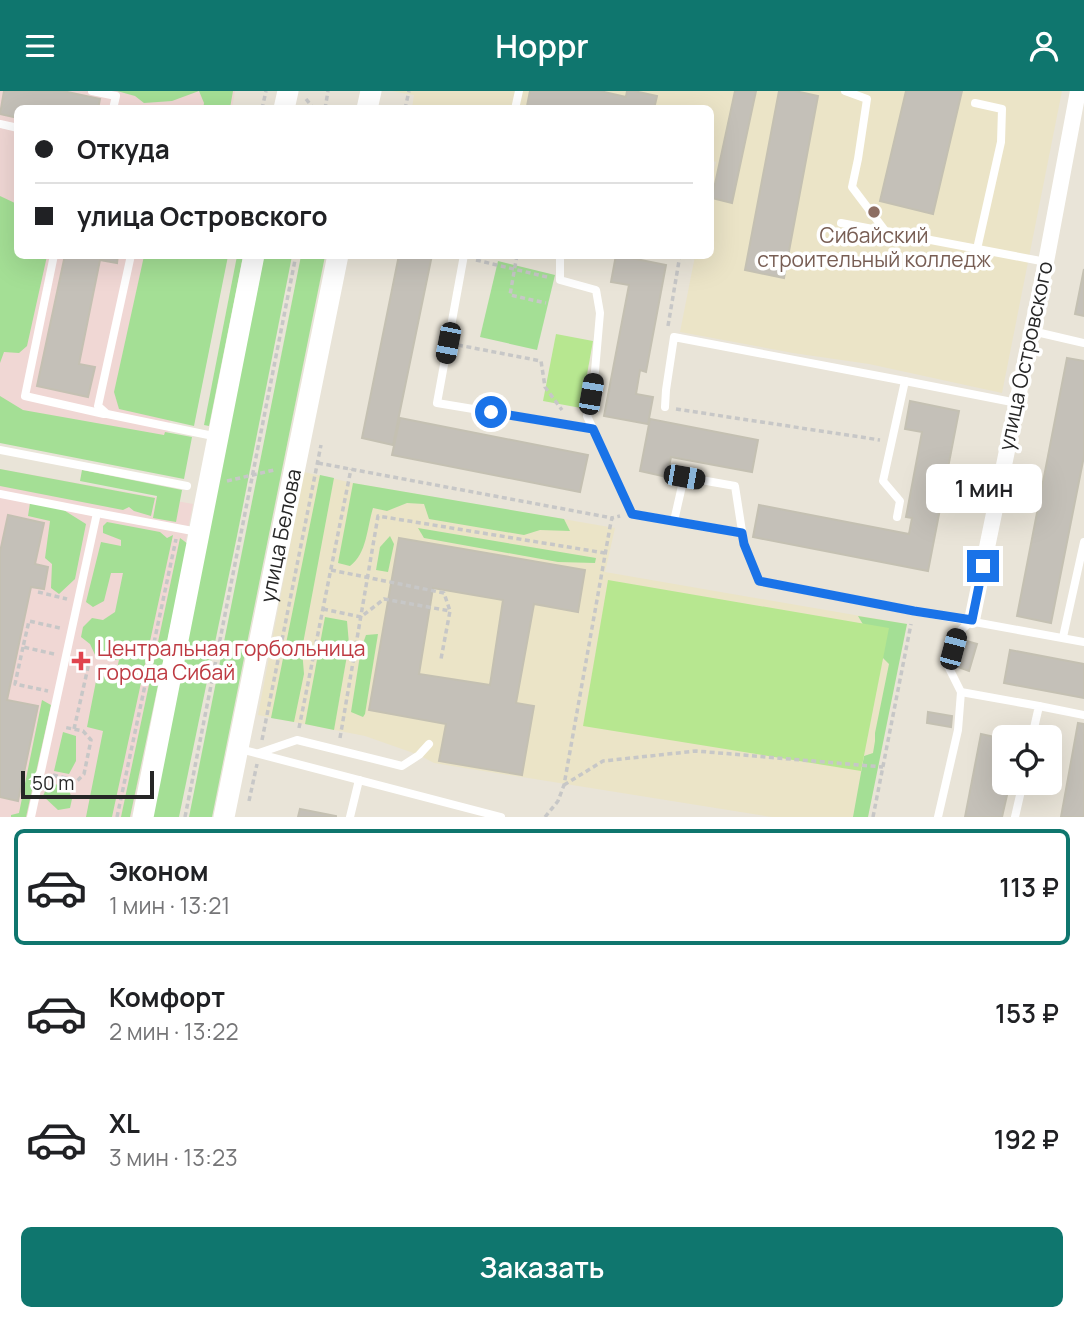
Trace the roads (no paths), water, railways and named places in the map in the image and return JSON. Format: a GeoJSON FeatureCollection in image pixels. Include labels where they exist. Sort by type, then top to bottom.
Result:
{"type":"FeatureCollection","features":[{"type":"Feature","properties":{"kind":"main road"},"geometry":{"type":"LineString","coordinates":[[143,817],[253,259]]}},
{"type":"Feature","properties":{"kind":"main road","name":"улица Белова"},"geometry":{"type":"LineString","coordinates":[[224,817],[337,259]]}},
{"type":"Feature","properties":{"kind":"street","name":"улица Островского"},"geometry":{"type":"LineString","coordinates":[[972,620],[1046,262],[1078,91]]}},
{"type":"Feature","properties":{"kind":"lane"},"geometry":{"type":"LineString","coordinates":[[92,91],[116,96],[114,105]]}},
{"type":"Feature","properties":{"kind":"lane"},"geometry":{"type":"LineString","coordinates":[[845,91],[867,99],[852,187],[886,232]]}},
{"type":"Feature","properties":{"kind":"lane"},"geometry":{"type":"LineString","coordinates":[[975,103],[1002,109],[1001,142],[976,249]]}},
{"type":"Feature","properties":{"kind":"lane"},"geometry":{"type":"LineString","coordinates":[[841,223],[1046,262]]}},
{"type":"Feature","properties":{"kind":"lane"},"geometry":{"type":"LineString","coordinates":[[53,259],[25,396],[218,437]]}},
{"type":"Feature","properties":{"kind":"lane"},"geometry":{"type":"LineString","coordinates":[[107,414],[98,406],[130,259]]}},
{"type":"Feature","properties":{"kind":"lane"},"geometry":{"type":"LineString","coordinates":[[463,259],[437,403],[593,429]]}},
{"type":"Feature","properties":{"kind":"lane"},"geometry":{"type":"LineString","coordinates":[[560,259],[560,280],[596,290],[600,313],[595,371],[587,416],[632,514],[742,533]]}},
{"type":"Feature","properties":{"kind":"lane"},"geometry":{"type":"LineString","coordinates":[[1032,331],[1084,343]]}},
{"type":"Feature","properties":{"kind":"lane"},"geometry":{"type":"LineString","coordinates":[[666,407],[674,337],[1017,403]]}},
{"type":"Feature","properties":{"kind":"lane"},"geometry":{"type":"LineString","coordinates":[[897,517],[900,501],[883,481],[905,381]]}},
{"type":"Feature","properties":{"kind":"lane"},"geometry":{"type":"LineString","coordinates":[[0,450],[187,486]]}},
{"type":"Feature","properties":{"kind":"lane"},"geometry":{"type":"LineString","coordinates":[[674,521],[684,477],[736,486],[744,544],[759,581],[1084,642]]}},
{"type":"Feature","properties":{"kind":"lane"},"geometry":{"type":"LineString","coordinates":[[0,494],[199,532]]}},
{"type":"Feature","properties":{"kind":"lane"},"geometry":{"type":"LineString","coordinates":[[31,817],[97,513]]}},
{"type":"Feature","properties":{"kind":"lane"},"geometry":{"type":"LineString","coordinates":[[1063,637],[1084,542]]}},
{"type":"Feature","properties":{"kind":"lane"},"geometry":{"type":"LineString","coordinates":[[938,817],[958,730],[961,692],[948,666],[958,633],[972,620]]}},
{"type":"Feature","properties":{"kind":"lane"},"geometry":{"type":"LineString","coordinates":[[961,692],[1084,715]]}},
{"type":"Feature","properties":{"kind":"lane"},"geometry":{"type":"LineString","coordinates":[[1035,725],[1039,706]]}},
{"type":"Feature","properties":{"kind":"lane"},"geometry":{"type":"LineString","coordinates":[[259,753],[297,740],[402,766],[419,755],[429,744]]}},
{"type":"Feature","properties":{"kind":"lane"},"geometry":{"type":"LineString","coordinates":[[237,748],[501,817]]}},
{"type":"Feature","properties":{"kind":"lane"},"geometry":{"type":"LineString","coordinates":[[350,817],[359,780]]}},
{"type":"Feature","properties":{"kind":"lane"},"geometry":{"type":"LineString","coordinates":[[1015,817],[1020,795]]}},
{"type":"Feature","properties":{"kind":"place","name":"Сибайский строительный колледж"},"geometry":{"type":"Point","coordinates":[874,212]}},
{"type":"Feature","properties":{"kind":"place","name":"Центральная горбольница города Сибай"},"geometry":{"type":"Point","coordinates":[81,661]}}]}
